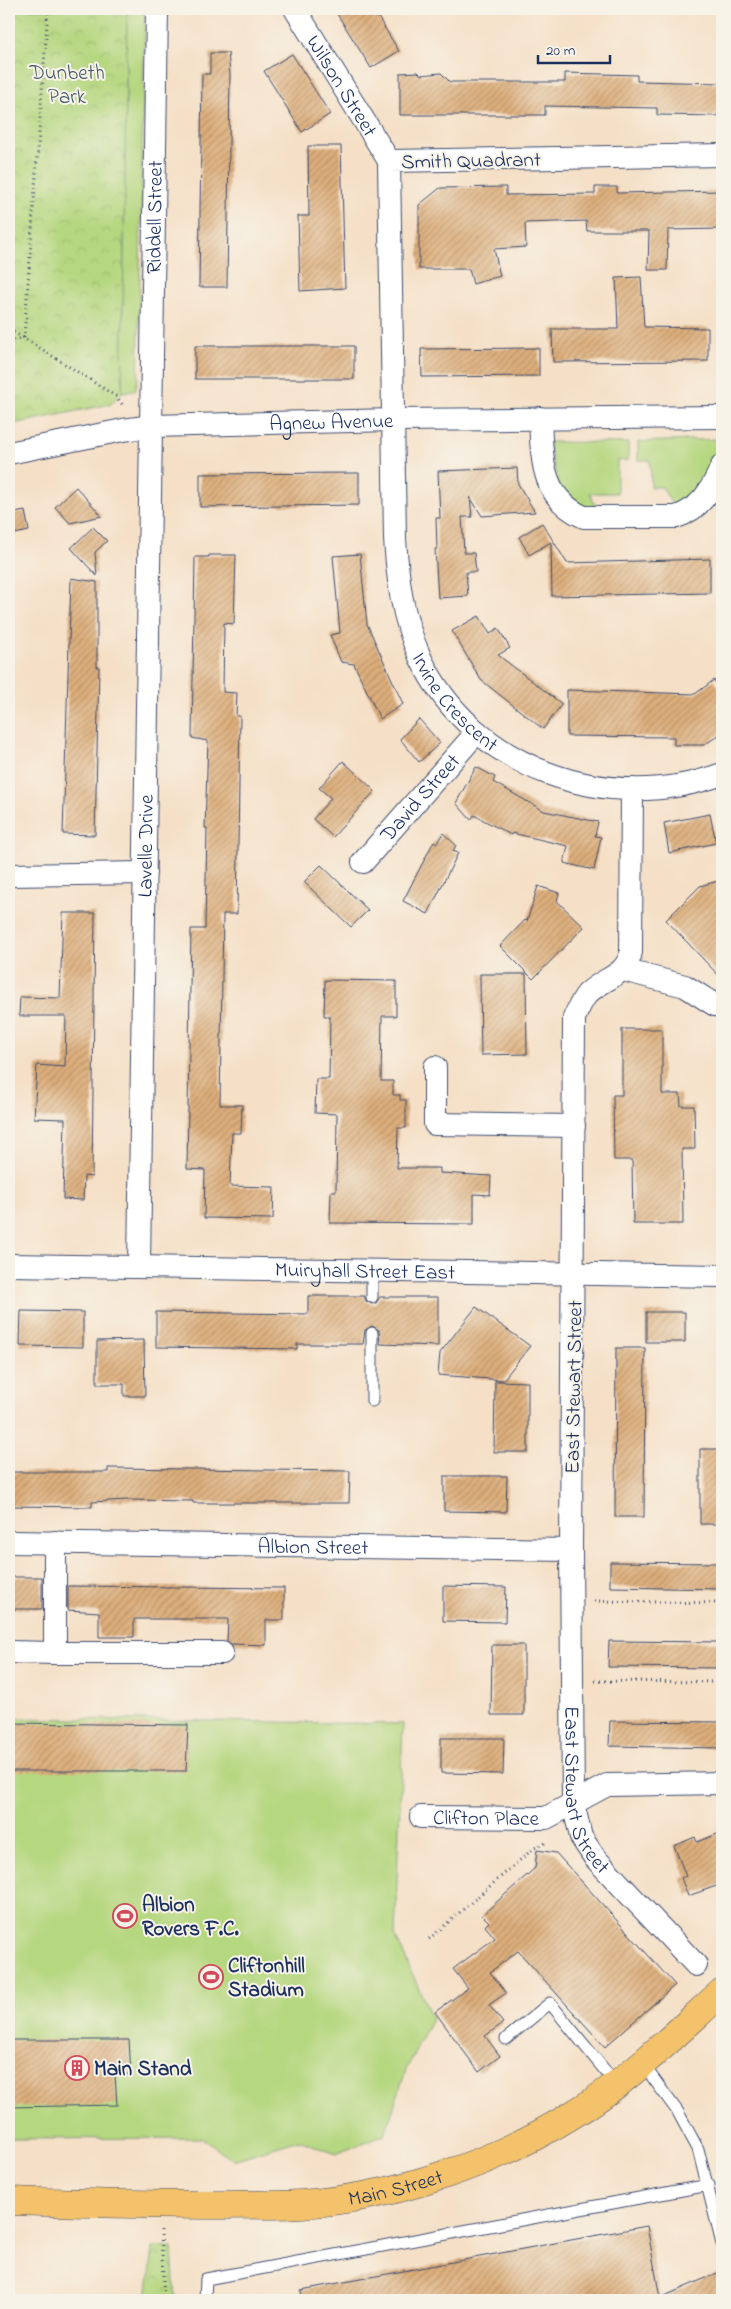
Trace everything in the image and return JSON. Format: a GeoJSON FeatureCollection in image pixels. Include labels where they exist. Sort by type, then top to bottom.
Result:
{"type":"FeatureCollection","features":[{"type":"Feature","properties":{"kind":"main road","name":"Main Street"},"geometry":{"type":"LineString","coordinates":[[9,2201],[301,2204],[380,2192],[432,2179],[522,2143],[572,2115],[642,2063],[722,1992]]}},
{"type":"Feature","properties":{"kind":"street","name":"Riddell Street"},"geometry":{"type":"LineString","coordinates":[[152,426],[157,9]]}},
{"type":"Feature","properties":{"kind":"street","name":"Wilson Street"},"geometry":{"type":"LineString","coordinates":[[296,9],[389,161]]}},
{"type":"Feature","properties":{"kind":"street","name":"Smith Quadrant"},"geometry":{"type":"LineString","coordinates":[[393,420],[389,161],[722,155]]}},
{"type":"Feature","properties":{"kind":"street","name":"Agnew Avenue"},"geometry":{"type":"LineString","coordinates":[[9,453],[152,426],[393,420],[722,417]]}},
{"type":"Feature","properties":{"kind":"street"},"geometry":{"type":"LineString","coordinates":[[540,418],[543,465],[547,480],[554,492],[572,512],[584,517],[676,517],[686,514],[694,510],[706,496],[722,466]]}},
{"type":"Feature","properties":{"kind":"street","name":"Irvine Crescent"},"geometry":{"type":"LineString","coordinates":[[393,420],[399,590],[410,633],[433,680],[453,708],[477,732],[507,754],[564,781],[632,789],[674,786],[722,774]]}},
{"type":"Feature","properties":{"kind":"street","name":"Lavelle Drive"},"geometry":{"type":"LineString","coordinates":[[139,1266],[152,426]]}},
{"type":"Feature","properties":{"kind":"street","name":"David Street"},"geometry":{"type":"LineString","coordinates":[[363,862],[477,732]]}},
{"type":"Feature","properties":{"kind":"street"},"geometry":{"type":"LineString","coordinates":[[632,789],[632,952],[630,961],[623,970],[685,986],[714,1005],[722,1006]]}},
{"type":"Feature","properties":{"kind":"street"},"geometry":{"type":"LineString","coordinates":[[9,875],[145,873]]}},
{"type":"Feature","properties":{"kind":"street","name":"East Stewart Street"},"geometry":{"type":"LineString","coordinates":[[623,970],[588,994],[574,1018],[571,1550],[573,1803],[581,1837],[595,1858],[696,1965]]}},
{"type":"Feature","properties":{"kind":"street"},"geometry":{"type":"LineString","coordinates":[[435,1067],[435,1124],[574,1126]]}},
{"type":"Feature","properties":{"kind":"street","name":"Muiryhall Street East"},"geometry":{"type":"LineString","coordinates":[[9,1264],[722,1276]]}},
{"type":"Feature","properties":{"kind":"street","name":"Albion Street"},"geometry":{"type":"LineString","coordinates":[[9,1542],[571,1550]]}},
{"type":"Feature","properties":{"kind":"street"},"geometry":{"type":"LineString","coordinates":[[55,1542],[55,1653]]}},
{"type":"Feature","properties":{"kind":"street"},"geometry":{"type":"LineString","coordinates":[[9,1652],[222,1653]]}},
{"type":"Feature","properties":{"kind":"street","name":"Clifton Place"},"geometry":{"type":"LineString","coordinates":[[421,1817],[546,1818],[607,1785],[722,1783]]}},
{"type":"Feature","properties":{"kind":"lane"},"geometry":{"type":"LineString","coordinates":[[372,1270],[372,1296]]}},
{"type":"Feature","properties":{"kind":"lane"},"geometry":{"type":"LineString","coordinates":[[372,1333],[372,1401]]}},
{"type":"Feature","properties":{"kind":"lane"},"geometry":{"type":"LineString","coordinates":[[506,2039],[550,2003],[616,2084]]}},
{"type":"Feature","properties":{"kind":"lane"},"geometry":{"type":"LineString","coordinates":[[642,2063],[678,2112],[698,2149],[709,2185],[718,2235],[722,2244]]}},
{"type":"Feature","properties":{"kind":"lane"},"geometry":{"type":"LineString","coordinates":[[206,2300],[206,2279],[709,2185]]}},
{"type":"Feature","properties":{"kind":"path"},"geometry":{"type":"LineString","coordinates":[[24,338],[48,9]]}},
{"type":"Feature","properties":{"kind":"path"},"geometry":{"type":"LineString","coordinates":[[9,330],[117,397]]}},
{"type":"Feature","properties":{"kind":"path"},"geometry":{"type":"LineString","coordinates":[[9,341],[24,338]]}},
{"type":"Feature","properties":{"kind":"path"},"geometry":{"type":"LineString","coordinates":[[571,1600],[722,1603]]}},
{"type":"Feature","properties":{"kind":"path"},"geometry":{"type":"LineString","coordinates":[[572,1681],[722,1682]]}},
{"type":"Feature","properties":{"kind":"path"},"geometry":{"type":"LineString","coordinates":[[429,1939],[534,1848],[578,1828]]}},
{"type":"Feature","properties":{"kind":"path"},"geometry":{"type":"LineString","coordinates":[[160,2204],[164,2300]]}},
{"type":"Feature","properties":{"kind":"green space","name":"Dunbeth Park"},"geometry":{"type":"Polygon","coordinates":[[[9,9],[127,9],[122,392],[111,404],[9,425],[9,9]]]}},
{"type":"Feature","properties":{"kind":"green space"},"geometry":{"type":"Polygon","coordinates":[[[127,9],[145,9],[138,379],[135,391],[122,392],[127,9]]]}},
{"type":"Feature","properties":{"kind":"green space"},"geometry":{"type":"Polygon","coordinates":[[[721,439],[716,462],[707,479],[676,510],[662,487],[651,487],[650,460],[638,460],[638,442],[721,439]]]}},
{"type":"Feature","properties":{"kind":"green space"},"geometry":{"type":"Polygon","coordinates":[[[548,442],[628,443],[628,460],[617,461],[617,493],[590,493],[597,510],[584,509],[559,487],[548,442]]]}},
{"type":"Feature","properties":{"kind":"green space","name":"Cliftonhill Stadium"},"geometry":{"type":"Polygon","coordinates":[[[9,1718],[403,1724],[395,1935],[432,2018],[406,2070],[385,2134],[336,2154],[299,2140],[233,2160],[202,2138],[9,2139],[9,1718]]]}},
{"type":"Feature","properties":{"kind":"green space"},"geometry":{"type":"Polygon","coordinates":[[[172,2247],[175,2300],[147,2300],[153,2248],[172,2247]]]}},
{"type":"Feature","properties":{"kind":"building"},"geometry":{"type":"Polygon","coordinates":[[[334,9],[373,9],[399,51],[371,68],[334,9]]]}},
{"type":"Feature","properties":{"kind":"building"},"geometry":{"type":"Polygon","coordinates":[[[210,53],[228,53],[230,74],[227,287],[199,287],[202,74],[210,74],[210,53]]]}},
{"type":"Feature","properties":{"kind":"building"},"geometry":{"type":"Polygon","coordinates":[[[292,54],[330,114],[302,132],[264,71],[292,54]]]}},
{"type":"Feature","properties":{"kind":"building"},"geometry":{"type":"Polygon","coordinates":[[[418,72],[421,75],[441,73],[450,82],[565,82],[565,73],[637,75],[637,81],[722,83],[722,116],[657,115],[657,108],[545,106],[545,115],[400,115],[400,73],[418,72]]]}},
{"type":"Feature","properties":{"kind":"building"},"geometry":{"type":"Polygon","coordinates":[[[308,146],[341,146],[345,288],[300,291],[298,216],[309,216],[308,146]]]}},
{"type":"Feature","properties":{"kind":"building"},"geometry":{"type":"Polygon","coordinates":[[[506,187],[506,195],[595,194],[595,187],[617,187],[617,193],[722,191],[722,229],[668,230],[667,270],[648,270],[649,231],[587,231],[586,221],[525,223],[526,247],[494,249],[500,276],[473,284],[469,269],[419,269],[419,205],[440,188],[506,187]]]}},
{"type":"Feature","properties":{"kind":"building"},"geometry":{"type":"Polygon","coordinates":[[[641,277],[644,327],[708,328],[708,361],[553,362],[552,329],[618,329],[616,278],[641,277]]]}},
{"type":"Feature","properties":{"kind":"building"},"geometry":{"type":"Polygon","coordinates":[[[195,346],[354,346],[354,379],[195,379],[195,346]]]}},
{"type":"Feature","properties":{"kind":"building"},"geometry":{"type":"Polygon","coordinates":[[[539,348],[539,376],[422,377],[421,349],[539,348]]]}},
{"type":"Feature","properties":{"kind":"building"},"geometry":{"type":"Polygon","coordinates":[[[517,468],[518,484],[535,512],[482,516],[470,497],[472,517],[462,517],[464,553],[474,553],[476,572],[466,572],[468,596],[438,598],[435,549],[437,549],[436,518],[440,518],[438,471],[517,468]]]}},
{"type":"Feature","properties":{"kind":"building"},"geometry":{"type":"Polygon","coordinates":[[[359,473],[359,505],[200,507],[200,474],[359,473]]]}},
{"type":"Feature","properties":{"kind":"building"},"geometry":{"type":"Polygon","coordinates":[[[76,487],[102,516],[70,523],[55,507],[76,487]]]}},
{"type":"Feature","properties":{"kind":"building"},"geometry":{"type":"Polygon","coordinates":[[[25,511],[29,531],[9,535],[9,514],[25,511]]]}},
{"type":"Feature","properties":{"kind":"building"},"geometry":{"type":"Polygon","coordinates":[[[542,523],[567,563],[710,559],[710,593],[552,596],[551,542],[529,555],[519,537],[542,523]]]}},
{"type":"Feature","properties":{"kind":"building"},"geometry":{"type":"Polygon","coordinates":[[[93,527],[107,541],[95,552],[97,576],[71,548],[93,527]]]}},
{"type":"Feature","properties":{"kind":"building"},"geometry":{"type":"Polygon","coordinates":[[[360,554],[367,624],[403,704],[380,719],[354,664],[341,662],[330,635],[340,633],[333,556],[360,554]]]}},
{"type":"Feature","properties":{"kind":"building"},"geometry":{"type":"Polygon","coordinates":[[[209,555],[236,555],[234,624],[224,623],[223,692],[237,693],[236,716],[240,716],[237,914],[223,914],[220,1105],[242,1105],[241,1133],[232,1133],[230,1186],[274,1187],[273,1219],[204,1218],[205,1170],[187,1169],[191,929],[205,929],[207,828],[205,828],[208,741],[192,738],[195,557],[209,557],[209,555]]]}},
{"type":"Feature","properties":{"kind":"building"},"geometry":{"type":"Polygon","coordinates":[[[71,578],[97,582],[97,667],[99,667],[95,835],[63,834],[71,578]]]}},
{"type":"Feature","properties":{"kind":"building"},"geometry":{"type":"Polygon","coordinates":[[[479,616],[490,634],[498,628],[510,648],[498,655],[562,704],[543,729],[481,680],[452,631],[479,616]]]}},
{"type":"Feature","properties":{"kind":"building"},"geometry":{"type":"Polygon","coordinates":[[[714,680],[722,692],[722,733],[704,745],[674,745],[674,737],[567,736],[567,690],[695,694],[714,680]]]}},
{"type":"Feature","properties":{"kind":"building"},"geometry":{"type":"Polygon","coordinates":[[[419,719],[440,743],[419,762],[400,739],[419,719]]]}},
{"type":"Feature","properties":{"kind":"building"},"geometry":{"type":"Polygon","coordinates":[[[343,761],[375,791],[333,837],[313,819],[331,798],[319,788],[343,761]]]}},
{"type":"Feature","properties":{"kind":"building"},"geometry":{"type":"Polygon","coordinates":[[[476,767],[495,777],[493,782],[544,811],[598,822],[595,836],[601,837],[594,870],[564,863],[568,846],[512,833],[511,835],[474,815],[471,820],[456,803],[476,767]]]}},
{"type":"Feature","properties":{"kind":"building"},"geometry":{"type":"Polygon","coordinates":[[[710,814],[716,843],[669,853],[664,823],[710,814]]]}},
{"type":"Feature","properties":{"kind":"building"},"geometry":{"type":"Polygon","coordinates":[[[443,833],[456,845],[453,851],[458,853],[428,914],[403,901],[434,841],[437,843],[443,833]]]}},
{"type":"Feature","properties":{"kind":"building"},"geometry":{"type":"Polygon","coordinates":[[[321,865],[368,910],[351,927],[304,882],[321,865]]]}},
{"type":"Feature","properties":{"kind":"building"},"geometry":{"type":"Polygon","coordinates":[[[718,881],[722,895],[722,979],[666,920],[700,886],[718,881]]]}},
{"type":"Feature","properties":{"kind":"building"},"geometry":{"type":"Polygon","coordinates":[[[538,886],[559,893],[557,901],[584,927],[533,979],[500,946],[525,920],[527,921],[538,886]]]}},
{"type":"Feature","properties":{"kind":"building"},"geometry":{"type":"Polygon","coordinates":[[[63,913],[95,913],[92,1177],[84,1176],[83,1200],[63,1199],[65,1119],[34,1118],[37,1065],[65,1067],[66,1016],[19,1016],[20,997],[60,998],[63,913]]]}},
{"type":"Feature","properties":{"kind":"building"},"geometry":{"type":"Polygon","coordinates":[[[480,974],[526,974],[527,1054],[481,1055],[480,974]]]}},
{"type":"Feature","properties":{"kind":"building"},"geometry":{"type":"Polygon","coordinates":[[[325,980],[396,981],[396,1016],[382,1016],[381,1081],[393,1081],[393,1095],[400,1095],[400,1100],[406,1100],[406,1128],[398,1128],[397,1168],[440,1168],[440,1173],[491,1176],[490,1195],[474,1194],[474,1224],[330,1223],[331,1191],[336,1191],[337,1114],[315,1113],[316,1079],[329,1079],[330,1016],[324,1016],[325,980]]]}},
{"type":"Feature","properties":{"kind":"building"},"geometry":{"type":"Polygon","coordinates":[[[622,1029],[662,1029],[662,1094],[680,1094],[681,1106],[694,1106],[695,1149],[682,1149],[683,1224],[633,1224],[632,1160],[614,1160],[613,1095],[622,1095],[622,1029]]]}},
{"type":"Feature","properties":{"kind":"building"},"geometry":{"type":"Polygon","coordinates":[[[308,1296],[364,1296],[366,1301],[372,1304],[376,1303],[380,1297],[438,1297],[438,1346],[380,1344],[379,1330],[372,1326],[365,1330],[363,1344],[297,1344],[297,1349],[156,1347],[156,1312],[308,1314],[308,1296]]]}},
{"type":"Feature","properties":{"kind":"building"},"geometry":{"type":"Polygon","coordinates":[[[476,1307],[530,1346],[503,1380],[438,1375],[440,1353],[476,1307]]]}},
{"type":"Feature","properties":{"kind":"building"},"geometry":{"type":"Polygon","coordinates":[[[21,1311],[83,1312],[83,1347],[20,1346],[21,1311]]]}},
{"type":"Feature","properties":{"kind":"building"},"geometry":{"type":"Polygon","coordinates":[[[646,1312],[685,1312],[685,1342],[646,1342],[646,1312]]]}},
{"type":"Feature","properties":{"kind":"building"},"geometry":{"type":"Polygon","coordinates":[[[144,1340],[145,1396],[124,1396],[124,1384],[97,1384],[97,1341],[144,1340]]]}},
{"type":"Feature","properties":{"kind":"building"},"geometry":{"type":"Polygon","coordinates":[[[616,1348],[645,1348],[644,1517],[615,1517],[616,1348]]]}},
{"type":"Feature","properties":{"kind":"building"},"geometry":{"type":"Polygon","coordinates":[[[495,1381],[528,1382],[528,1452],[494,1452],[495,1381]]]}},
{"type":"Feature","properties":{"kind":"building"},"geometry":{"type":"Polygon","coordinates":[[[700,1449],[718,1449],[719,1524],[700,1524],[700,1449]]]}},
{"type":"Feature","properties":{"kind":"building"},"geometry":{"type":"Polygon","coordinates":[[[108,1468],[350,1471],[349,1503],[193,1503],[193,1501],[128,1500],[92,1502],[92,1507],[9,1506],[9,1472],[108,1472],[108,1468]]]}},
{"type":"Feature","properties":{"kind":"building"},"geometry":{"type":"Polygon","coordinates":[[[444,1476],[507,1476],[506,1512],[444,1511],[444,1476]]]}},
{"type":"Feature","properties":{"kind":"building"},"geometry":{"type":"Polygon","coordinates":[[[610,1562],[722,1563],[722,1589],[610,1587],[610,1562]]]}},
{"type":"Feature","properties":{"kind":"building"},"geometry":{"type":"Polygon","coordinates":[[[9,1577],[42,1577],[42,1609],[9,1609],[9,1577]]]}},
{"type":"Feature","properties":{"kind":"building"},"geometry":{"type":"Polygon","coordinates":[[[68,1586],[284,1588],[284,1620],[266,1620],[266,1645],[231,1644],[227,1641],[228,1619],[134,1619],[134,1637],[99,1637],[99,1612],[68,1610],[68,1586]]]}},
{"type":"Feature","properties":{"kind":"building"},"geometry":{"type":"Polygon","coordinates":[[[443,1586],[506,1587],[505,1622],[443,1621],[443,1586]]]}},
{"type":"Feature","properties":{"kind":"building"},"geometry":{"type":"Polygon","coordinates":[[[609,1641],[722,1642],[722,1668],[608,1667],[609,1641]]]}},
{"type":"Feature","properties":{"kind":"building"},"geometry":{"type":"Polygon","coordinates":[[[492,1645],[524,1645],[524,1715],[491,1715],[492,1645]]]}},
{"type":"Feature","properties":{"kind":"building"},"geometry":{"type":"Polygon","coordinates":[[[610,1721],[722,1722],[722,1748],[609,1746],[610,1721]]]}},
{"type":"Feature","properties":{"kind":"building"},"geometry":{"type":"Polygon","coordinates":[[[9,1723],[188,1725],[186,1771],[9,1771],[9,1723]]]}},
{"type":"Feature","properties":{"kind":"building"},"geometry":{"type":"Polygon","coordinates":[[[441,1738],[504,1738],[503,1774],[441,1773],[441,1738]]]}},
{"type":"Feature","properties":{"kind":"building"},"geometry":{"type":"Polygon","coordinates":[[[722,1832],[722,1884],[688,1896],[681,1878],[686,1876],[674,1846],[695,1837],[697,1842],[722,1832]]]}},
{"type":"Feature","properties":{"kind":"building"},"geometry":{"type":"Polygon","coordinates":[[[537,1850],[556,1853],[675,1985],[605,2047],[518,1951],[490,1972],[506,1993],[489,2005],[503,2023],[485,2036],[500,2056],[479,2072],[435,2012],[468,1988],[453,1969],[495,1938],[485,1926],[489,1922],[482,1915],[535,1868],[537,1850]]]}},
{"type":"Feature","properties":{"kind":"building","name":"Main Stand"},"geometry":{"type":"Polygon","coordinates":[[[9,2040],[129,2040],[131,2074],[115,2075],[117,2105],[9,2107],[9,2040]]]}},
{"type":"Feature","properties":{"kind":"building"},"geometry":{"type":"Polygon","coordinates":[[[647,2226],[660,2298],[722,2271],[722,2300],[302,2300],[301,2290],[647,2226]]]}},
{"type":"Feature","properties":{"kind":"place","name":"Albion Rovers F.C."},"geometry":{"type":"Point","coordinates":[125,1916]}},
{"type":"Feature","properties":{"kind":"place","name":"Cliftonhill Stadium"},"geometry":{"type":"Point","coordinates":[211,1977]}},
{"type":"Feature","properties":{"kind":"place","name":"Main Stand"},"geometry":{"type":"Point","coordinates":[77,2068]}}]}
